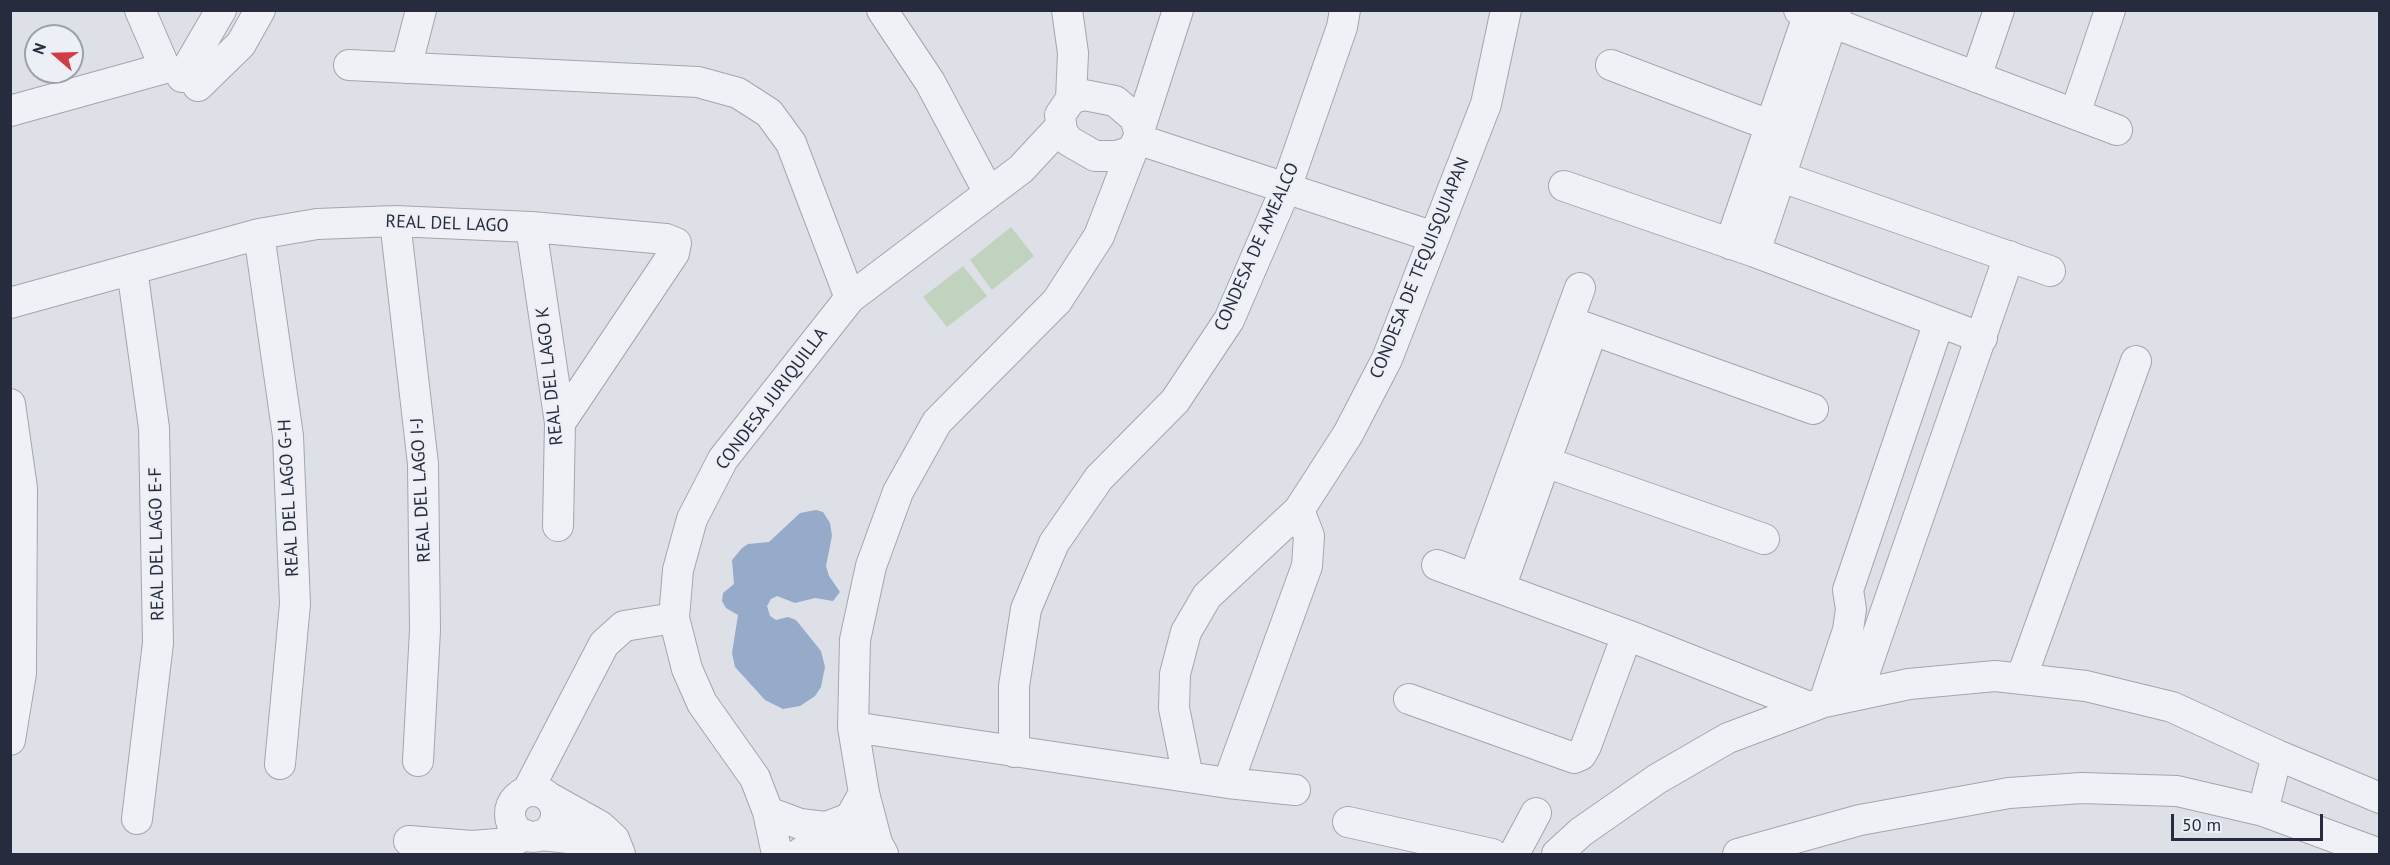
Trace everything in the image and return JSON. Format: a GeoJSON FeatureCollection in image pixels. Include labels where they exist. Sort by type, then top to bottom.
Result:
{"type":"FeatureCollection","features":[{"type":"Feature","properties":{"kind":"street"},"geometry":{"type":"LineString","coordinates":[[140,10],[187,80]]}},
{"type":"Feature","properties":{"kind":"street"},"geometry":{"type":"LineString","coordinates":[[187,80],[221,10]]}},
{"type":"Feature","properties":{"kind":"street"},"geometry":{"type":"LineString","coordinates":[[10,111],[187,80],[241,44],[260,10]]}},
{"type":"Feature","properties":{"kind":"street"},"geometry":{"type":"LineString","coordinates":[[406,68],[421,10]]}},
{"type":"Feature","properties":{"kind":"street"},"geometry":{"type":"LineString","coordinates":[[1067,10],[1073,53],[1066,113],[1069,141],[1089,154],[1117,156],[1137,140]]}},
{"type":"Feature","properties":{"kind":"street"},"geometry":{"type":"LineString","coordinates":[[880,849],[864,793],[854,727],[855,640],[871,566],[898,492],[937,422],[1058,301],[1099,236],[1137,140],[1178,10]]}},
{"type":"Feature","properties":{"kind":"street","name":"CONDESA DE AMEALCO"},"geometry":{"type":"LineString","coordinates":[[1014,752],[1014,686],[1026,609],[1054,543],[1099,478],[1176,400],[1229,320],[1286,188],[1342,27],[1345,10]]}},
{"type":"Feature","properties":{"kind":"street","name":"CONDESA DE TEQUISQUIAPAN"},"geometry":{"type":"LineString","coordinates":[[1188,777],[1174,708],[1175,674],[1186,632],[1207,596],[1299,510],[1348,434],[1387,359],[1485,104],[1506,10]]}},
{"type":"Feature","properties":{"kind":"street"},"geometry":{"type":"LineString","coordinates":[[1976,77],[1999,10]]}},
{"type":"Feature","properties":{"kind":"street"},"geometry":{"type":"LineString","coordinates":[[2074,114],[2110,10]]}},
{"type":"Feature","properties":{"kind":"street"},"geometry":{"type":"LineString","coordinates":[[1743,248],[1783,130],[1817,14],[2117,130]]}},
{"type":"Feature","properties":{"kind":"street"},"geometry":{"type":"LineString","coordinates":[[882,15],[930,82],[989,193]]}},
{"type":"Feature","properties":{"kind":"street"},"geometry":{"type":"LineString","coordinates":[[349,65],[698,82],[738,93],[769,113],[791,143],[850,298]]}},
{"type":"Feature","properties":{"kind":"street"},"geometry":{"type":"LineString","coordinates":[[1611,65],[1783,130]]}},
{"type":"Feature","properties":{"kind":"street"},"geometry":{"type":"LineString","coordinates":[[1066,113],[1094,95],[1115,101],[1135,118],[1137,140]]}},
{"type":"Feature","properties":{"kind":"street","name":"CONDESA JURIQUILLA"},"geometry":{"type":"LineString","coordinates":[[777,855],[768,812],[755,778],[702,703],[687,669],[674,618],[678,570],[692,519],[723,459],[850,298],[1021,169],[1066,113]]}},
{"type":"Feature","properties":{"kind":"street"},"geometry":{"type":"LineString","coordinates":[[1137,140],[1434,237]]}},
{"type":"Feature","properties":{"kind":"street"},"geometry":{"type":"LineString","coordinates":[[1769,172],[2050,271]]}},
{"type":"Feature","properties":{"kind":"street"},"geometry":{"type":"LineString","coordinates":[[1564,186],[1743,248],[1982,338]]}},
{"type":"Feature","properties":{"kind":"street","name":"REAL DEL LAGO"},"geometry":{"type":"LineString","coordinates":[[10,303],[259,234],[317,225],[395,221],[531,227],[666,239],[676,243],[674,253],[560,423]]}},
{"type":"Feature","properties":{"kind":"street","name":"REAL DEL LAGO I-J"},"geometry":{"type":"LineString","coordinates":[[395,221],[423,464],[425,630],[417,760]]}},
{"type":"Feature","properties":{"kind":"street","name":"REAL DEL LAGO K"},"geometry":{"type":"LineString","coordinates":[[531,227],[560,423],[558,526]]}},
{"type":"Feature","properties":{"kind":"street","name":"REAL DEL LAGO G-H"},"geometry":{"type":"LineString","coordinates":[[259,234],[288,436],[295,604],[280,764]]}},
{"type":"Feature","properties":{"kind":"street"},"geometry":{"type":"LineString","coordinates":[[1857,694],[2009,256]]}},
{"type":"Feature","properties":{"kind":"street","name":"REAL DEL LAGO E-F"},"geometry":{"type":"LineString","coordinates":[[132,269],[154,428],[158,643],[137,819]]}},
{"type":"Feature","properties":{"kind":"street"},"geometry":{"type":"LineString","coordinates":[[1487,583],[1580,326],[1580,288]]}},
{"type":"Feature","properties":{"kind":"street"},"geometry":{"type":"LineString","coordinates":[[1817,704],[1848,630],[1851,609],[1848,590],[1940,322]]}},
{"type":"Feature","properties":{"kind":"street"},"geometry":{"type":"LineString","coordinates":[[1580,326],[1813,409]]}},
{"type":"Feature","properties":{"kind":"street"},"geometry":{"type":"LineString","coordinates":[[2021,679],[2136,362]]}},
{"type":"Feature","properties":{"kind":"street"},"geometry":{"type":"LineString","coordinates":[[10,404],[22,488],[22,511],[21,673],[10,740]]}},
{"type":"Feature","properties":{"kind":"street"},"geometry":{"type":"LineString","coordinates":[[1533,458],[1764,539]]}},
{"type":"Feature","properties":{"kind":"street"},"geometry":{"type":"LineString","coordinates":[[1228,783],[1307,566],[1309,536],[1299,510]]}},
{"type":"Feature","properties":{"kind":"street"},"geometry":{"type":"LineString","coordinates":[[1437,565],[1817,704]]}},
{"type":"Feature","properties":{"kind":"street"},"geometry":{"type":"LineString","coordinates":[[1848,590],[1888,606]]}},
{"type":"Feature","properties":{"kind":"street"},"geometry":{"type":"LineString","coordinates":[[612,855],[600,846],[569,838],[533,835],[517,830],[511,821],[529,800],[604,644],[624,626],[674,618]]}},
{"type":"Feature","properties":{"kind":"street"},"geometry":{"type":"LineString","coordinates":[[1409,699],[1574,758],[1581,755],[1586,746],[1627,635]]}},
{"type":"Feature","properties":{"kind":"street"},"geometry":{"type":"LineString","coordinates":[[1557,855],[1581,832],[1657,779],[1728,738],[1817,704],[1857,694],[1920,683],[1995,676],[2086,686],[2172,707],[2379,798]]}},
{"type":"Feature","properties":{"kind":"street"},"geometry":{"type":"LineString","coordinates":[[854,727],[1228,783],[1295,790]]}},
{"type":"Feature","properties":{"kind":"street"},"geometry":{"type":"LineString","coordinates":[[2263,811],[2277,755]]}},
{"type":"Feature","properties":{"kind":"street"},"geometry":{"type":"LineString","coordinates":[[1738,855],[1860,820],[2009,793],[2082,788],[2177,790],[2263,811],[2344,847],[2379,854]]}},
{"type":"Feature","properties":{"kind":"street"},"geometry":{"type":"LineString","coordinates":[[768,812],[800,824],[826,827],[850,818],[864,793]]}},
{"type":"Feature","properties":{"kind":"street"},"geometry":{"type":"LineString","coordinates":[[529,800],[600,826],[614,839],[620,855]]}},
{"type":"Feature","properties":{"kind":"street"},"geometry":{"type":"LineString","coordinates":[[409,841],[472,846],[509,843],[553,826],[554,804],[529,800],[472,846]]}},
{"type":"Feature","properties":{"kind":"street"},"geometry":{"type":"LineString","coordinates":[[1514,855],[1536,813]]}},
{"type":"Feature","properties":{"kind":"street"},"geometry":{"type":"LineString","coordinates":[[1348,822],[1492,855]]}},
{"type":"Feature","properties":{"kind":"street"},"geometry":{"type":"LineString","coordinates":[[799,855],[815,843],[842,838],[880,849]]}},
{"type":"Feature","properties":{"kind":"green space"},"geometry":{"type":"Polygon","coordinates":[[[1011,227],[1034,256],[992,290],[970,260],[1011,227]]]}},
{"type":"Feature","properties":{"kind":"green space"},"geometry":{"type":"Polygon","coordinates":[[[963,266],[987,296],[947,327],[923,297],[963,266]]]}},
{"type":"Feature","properties":{"kind":"water"},"geometry":{"type":"Polygon","coordinates":[[[816,510],[823,512],[830,523],[832,536],[826,566],[829,576],[840,592],[833,601],[815,598],[795,603],[777,596],[771,599],[767,606],[770,616],[776,620],[788,617],[796,620],[821,651],[825,667],[821,687],[815,696],[800,706],[783,709],[765,700],[735,667],[732,653],[738,615],[726,608],[722,601],[723,593],[734,584],[732,560],[742,548],[748,544],[769,542],[800,513],[816,510]]]}}]}
